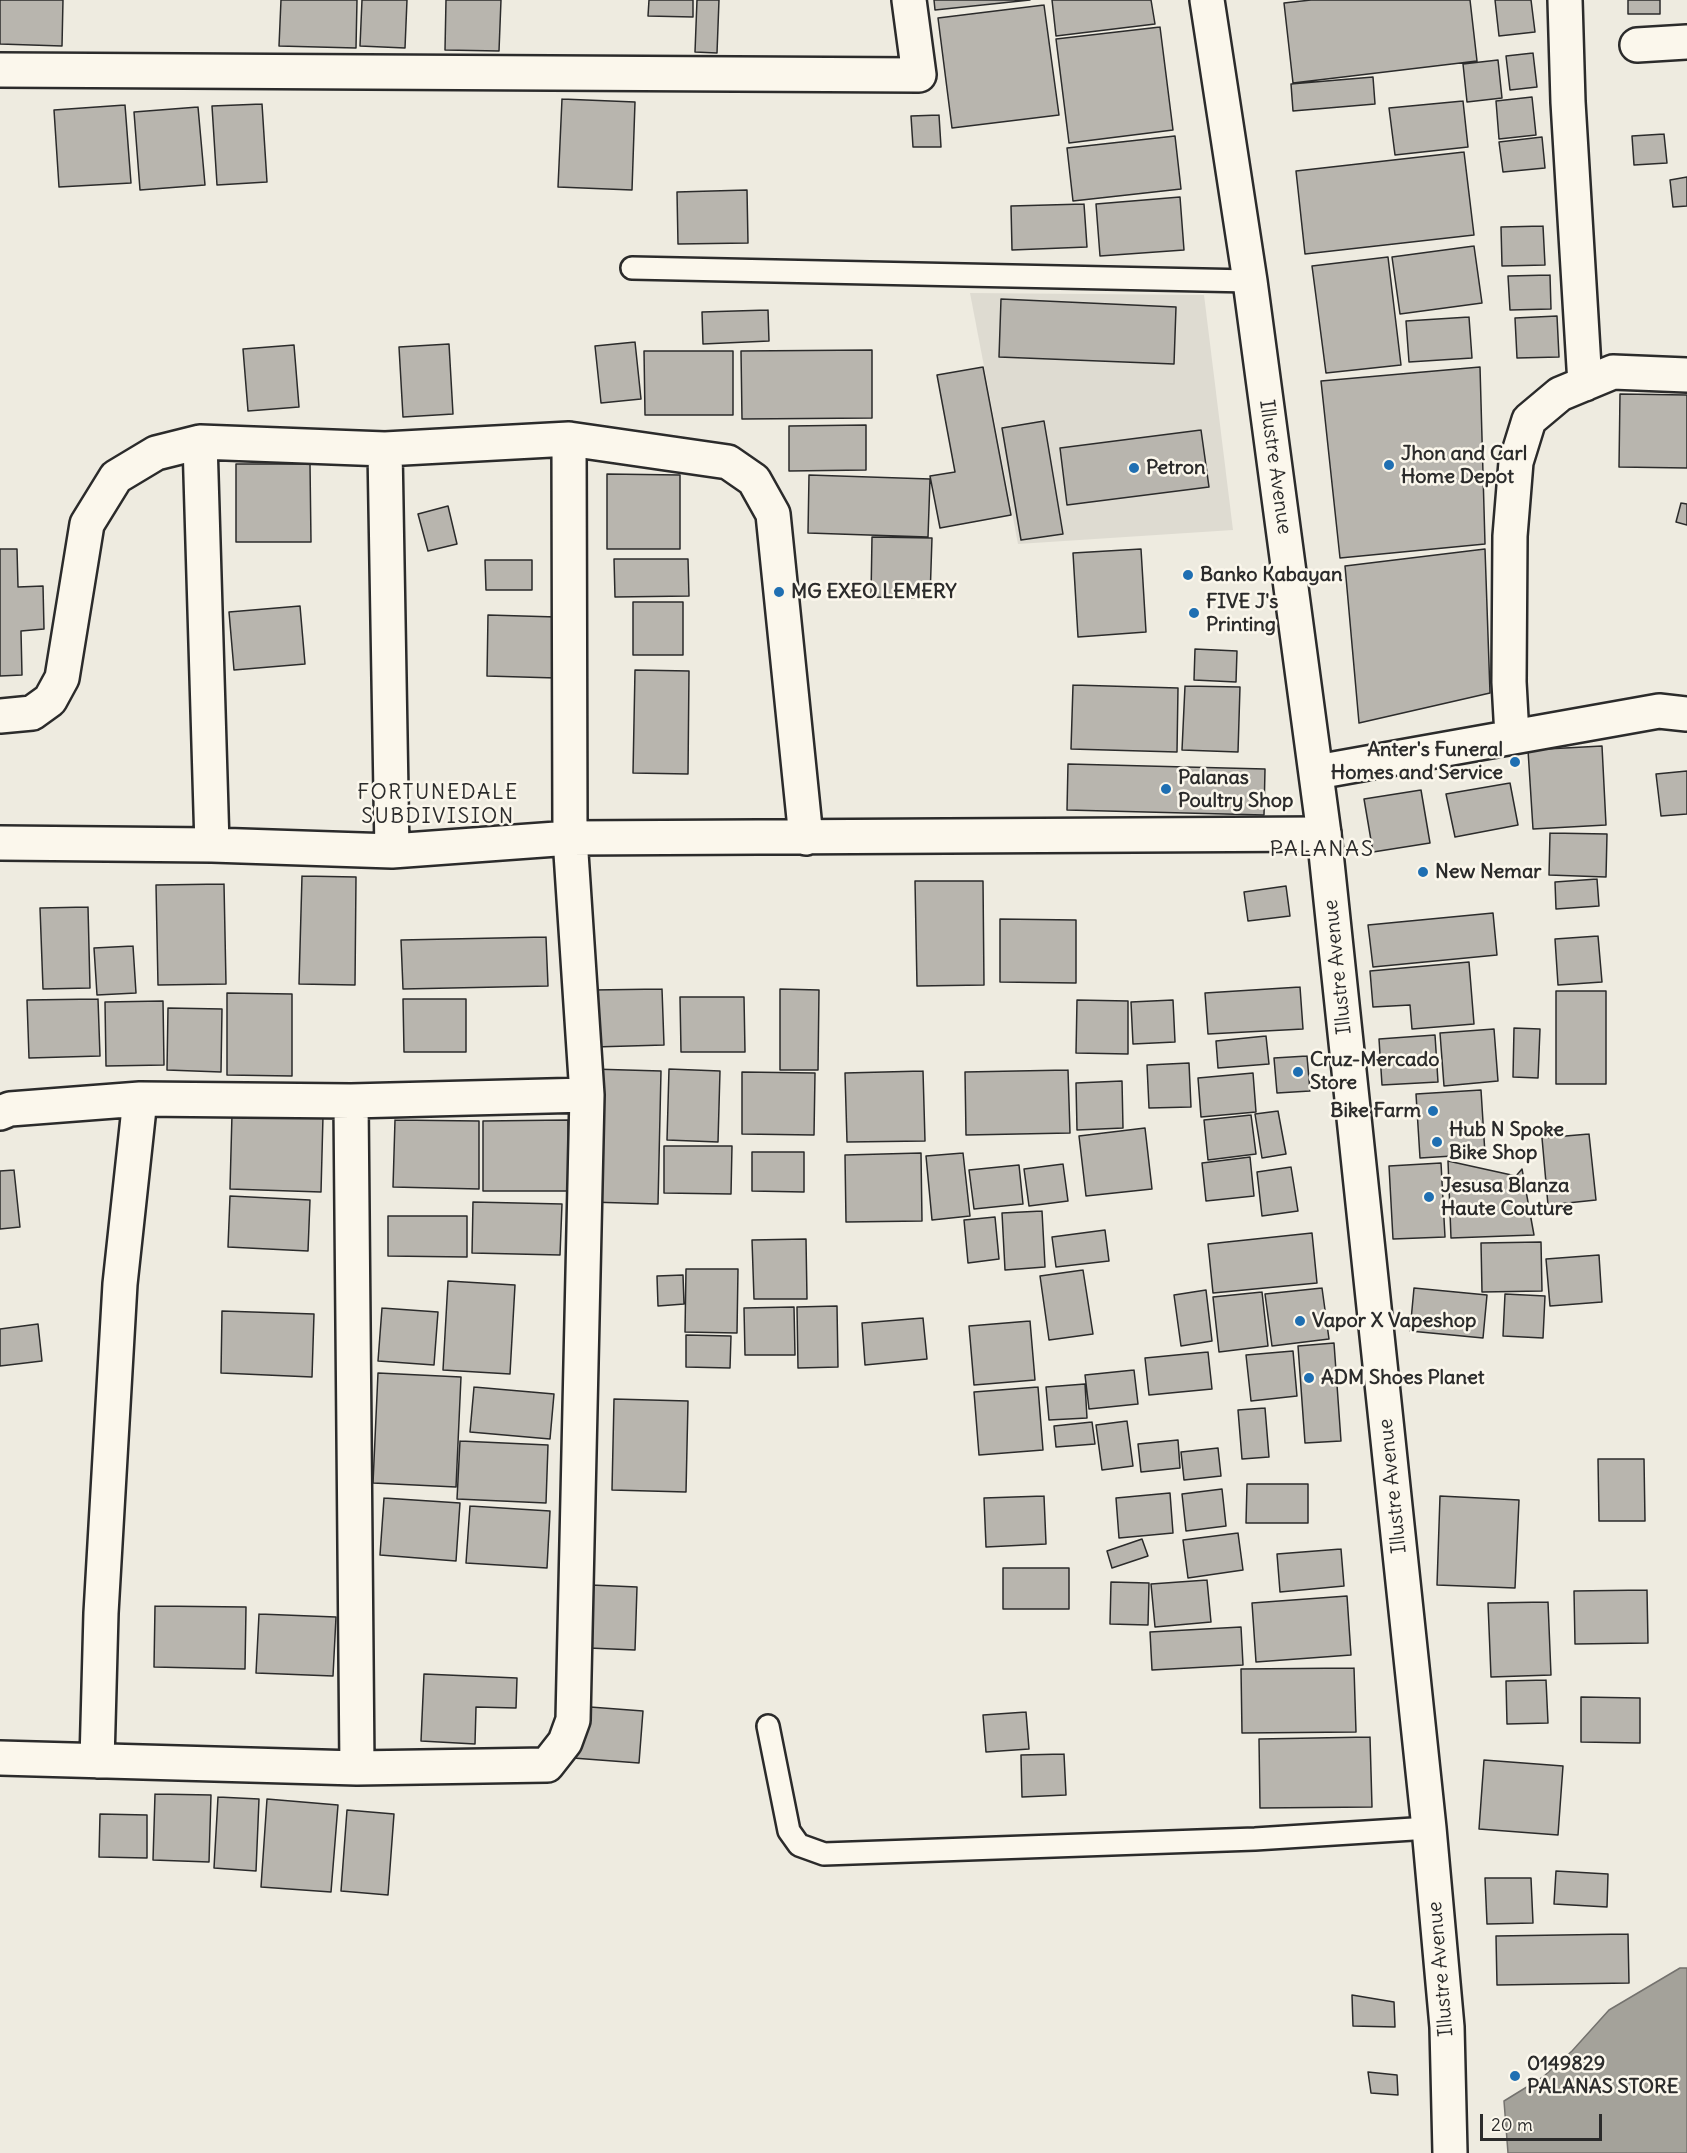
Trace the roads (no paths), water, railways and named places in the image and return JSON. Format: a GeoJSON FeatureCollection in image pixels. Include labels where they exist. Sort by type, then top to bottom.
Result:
{"type":"FeatureCollection","features":[{"type":"Feature","properties":{"kind":"street"},"geometry":{"type":"LineString","coordinates":[[0,70],[919,75],[909,0]]}},
{"type":"Feature","properties":{"kind":"street","name":"Illustre Avenue"},"geometry":{"type":"LineString","coordinates":[[1207,0],[1250,281],[1317,771],[1429,1828],[1447,2026],[1450,2153]]}},
{"type":"Feature","properties":{"kind":"street"},"geometry":{"type":"LineString","coordinates":[[1565,0],[1568,114],[1585,384]]}},
{"type":"Feature","properties":{"kind":"street"},"geometry":{"type":"LineString","coordinates":[[1637,45],[1687,42]]}},
{"type":"Feature","properties":{"kind":"street"},"geometry":{"type":"LineString","coordinates":[[1512,736],[1509,682],[1510,536],[1516,462],[1528,420],[1560,394],[1613,372],[1687,375]]}},
{"type":"Feature","properties":{"kind":"street"},"geometry":{"type":"LineString","coordinates":[[0,1758],[357,1768],[547,1766],[565,1742],[573,1720],[587,1095],[570,838],[569,439]]}},
{"type":"Feature","properties":{"kind":"street"},"geometry":{"type":"LineString","coordinates":[[0,716],[32,714],[50,700],[62,678],[87,524],[116,477],[156,453],[200,442],[385,449],[569,439],[728,462],[754,480],[773,514],[806,838]]}},
{"type":"Feature","properties":{"kind":"street"},"geometry":{"type":"LineString","coordinates":[[200,442],[212,845]]}},
{"type":"Feature","properties":{"kind":"street"},"geometry":{"type":"LineString","coordinates":[[385,449],[392,851]]}},
{"type":"Feature","properties":{"kind":"street"},"geometry":{"type":"LineString","coordinates":[[1317,771],[1659,711],[1687,714]]}},
{"type":"Feature","properties":{"kind":"street"},"geometry":{"type":"LineString","coordinates":[[0,843],[212,845],[392,851],[570,838],[1324,834]]}},
{"type":"Feature","properties":{"kind":"street"},"geometry":{"type":"LineString","coordinates":[[0,1113],[10,1109],[140,1099],[351,1101],[587,1095]]}},
{"type":"Feature","properties":{"kind":"street"},"geometry":{"type":"LineString","coordinates":[[97,1761],[100,1613],[120,1284],[140,1099]]}},
{"type":"Feature","properties":{"kind":"street"},"geometry":{"type":"LineString","coordinates":[[351,1101],[357,1768]]}},
{"type":"Feature","properties":{"kind":"lane"},"geometry":{"type":"LineString","coordinates":[[632,268],[1250,281]]}},
{"type":"Feature","properties":{"kind":"lane"},"geometry":{"type":"LineString","coordinates":[[768,1726],[789,1831],[799,1845],[824,1854],[1255,1839],[1429,1828]]}},
{"type":"Feature","properties":{"kind":"place","name":"Jhon and Carl Home Depot"},"geometry":{"type":"Point","coordinates":[1389,465]}},
{"type":"Feature","properties":{"kind":"place","name":"Petron"},"geometry":{"type":"Point","coordinates":[1134,468]}},
{"type":"Feature","properties":{"kind":"place","name":"Banko Kabayan"},"geometry":{"type":"Point","coordinates":[1188,575]}},
{"type":"Feature","properties":{"kind":"place","name":"MG EXEO LEMERY"},"geometry":{"type":"Point","coordinates":[779,592]}},
{"type":"Feature","properties":{"kind":"place","name":"FIVE J's Printing"},"geometry":{"type":"Point","coordinates":[1194,613]}},
{"type":"Feature","properties":{"kind":"place","name":"Anter's Funeral Homes and Service"},"geometry":{"type":"Point","coordinates":[1515,762]}},
{"type":"Feature","properties":{"kind":"place","name":"Palanas Poultry Shop"},"geometry":{"type":"Point","coordinates":[1166,789]}},
{"type":"Feature","properties":{"kind":"place","name":"New Nemar"},"geometry":{"type":"Point","coordinates":[1423,872]}},
{"type":"Feature","properties":{"kind":"place","name":"Cruz-Mercado Store"},"geometry":{"type":"Point","coordinates":[1298,1072]}},
{"type":"Feature","properties":{"kind":"place","name":"Bike Farm"},"geometry":{"type":"Point","coordinates":[1433,1111]}},
{"type":"Feature","properties":{"kind":"place","name":"Hub N Spoke Bike Shop"},"geometry":{"type":"Point","coordinates":[1437,1142]}},
{"type":"Feature","properties":{"kind":"place","name":"Jesusa Blanza Haute Couture"},"geometry":{"type":"Point","coordinates":[1429,1197]}},
{"type":"Feature","properties":{"kind":"place","name":"Vapor X Vapeshop"},"geometry":{"type":"Point","coordinates":[1300,1321]}},
{"type":"Feature","properties":{"kind":"place","name":"ADM Shoes Planet"},"geometry":{"type":"Point","coordinates":[1309,1378]}},
{"type":"Feature","properties":{"kind":"place","name":"0149829 PALANAS STORE"},"geometry":{"type":"Point","coordinates":[1515,2076]}},
{"type":"Feature","properties":{"kind":"district","name":"FORTUNEDALE SUBDIVISION"},"geometry":{"type":"Point","coordinates":[438,805]}},
{"type":"Feature","properties":{"kind":"district","name":"PALANAS"},"geometry":{"type":"Point","coordinates":[1322,850]}}]}
